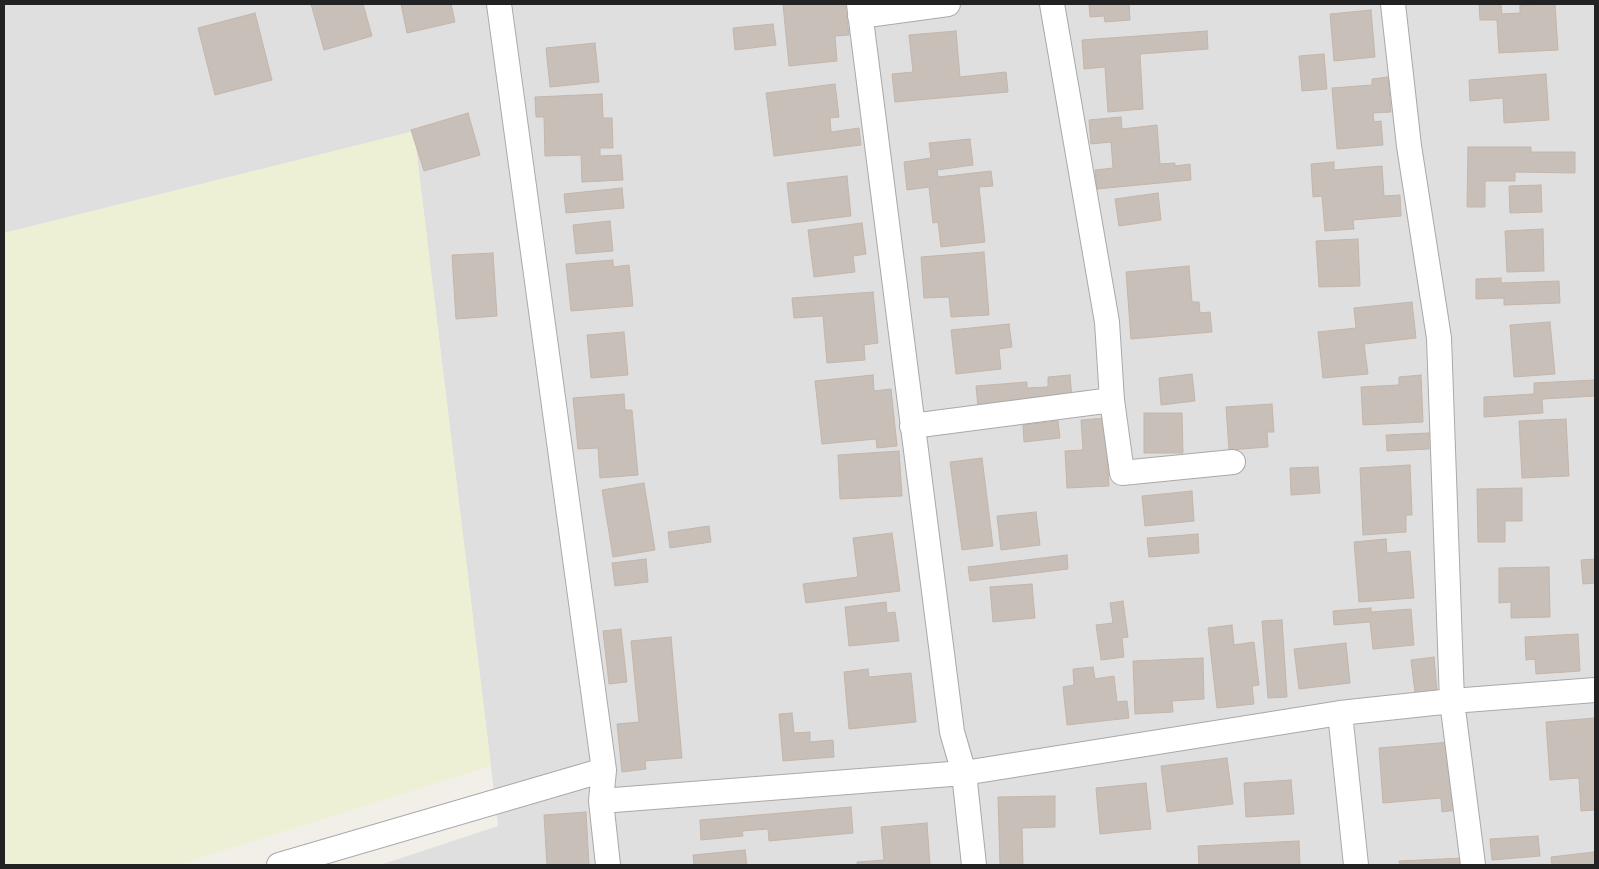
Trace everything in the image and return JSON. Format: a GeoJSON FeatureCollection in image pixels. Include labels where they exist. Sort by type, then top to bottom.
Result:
{"type":"FeatureCollection","features":[{"type":"Feature","properties":{"kind":"street"},"geometry":{"type":"LineString","coordinates":[[499,4],[604,770],[601,801],[608,865]]}},
{"type":"Feature","properties":{"kind":"street"},"geometry":{"type":"LineString","coordinates":[[948,4],[859,10],[952,732],[964,773],[974,865]]}},
{"type":"Feature","properties":{"kind":"street"},"geometry":{"type":"LineString","coordinates":[[1052,4],[1107,322],[1112,400],[1122,473],[1232,462]]}},
{"type":"Feature","properties":{"kind":"street"},"geometry":{"type":"LineString","coordinates":[[1393,4],[1409,146],[1439,338],[1452,701],[1473,865]]}},
{"type":"Feature","properties":{"kind":"street"},"geometry":{"type":"LineString","coordinates":[[912,426],[1112,400]]}},
{"type":"Feature","properties":{"kind":"street"},"geometry":{"type":"LineString","coordinates":[[601,801],[964,773],[1340,713],[1452,701],[1595,690]]}},
{"type":"Feature","properties":{"kind":"street"},"geometry":{"type":"LineString","coordinates":[[1340,713],[1356,865]]}},
{"type":"Feature","properties":{"kind":"street"},"geometry":{"type":"LineString","coordinates":[[279,865],[604,770]]}},
{"type":"Feature","properties":{"kind":"shaded area"},"geometry":{"type":"Polygon","coordinates":[[[4,4],[1595,4],[1595,865],[380,865],[498,826],[414,132],[4,233],[4,4]]]}},
{"type":"Feature","properties":{"kind":"green space"},"geometry":{"type":"Polygon","coordinates":[[[414,131],[491,766],[178,865],[4,865],[4,233],[414,131]]]}},
{"type":"Feature","properties":{"kind":"building"},"geometry":{"type":"Polygon","coordinates":[[[311,4],[363,4],[372,36],[324,50],[311,4]]]}},
{"type":"Feature","properties":{"kind":"building"},"geometry":{"type":"Polygon","coordinates":[[[401,4],[451,4],[455,22],[407,33],[401,4]]]}},
{"type":"Feature","properties":{"kind":"building"},"geometry":{"type":"Polygon","coordinates":[[[783,4],[845,4],[849,35],[835,36],[837,61],[789,66],[783,4]]]}},
{"type":"Feature","properties":{"kind":"building"},"geometry":{"type":"Polygon","coordinates":[[[1089,4],[1129,4],[1130,20],[1105,22],[1104,16],[1090,17],[1089,4]]]}},
{"type":"Feature","properties":{"kind":"building"},"geometry":{"type":"Polygon","coordinates":[[[1479,4],[1501,4],[1502,14],[1520,13],[1520,5],[1555,4],[1558,50],[1499,53],[1497,20],[1480,20],[1479,4]]]}},
{"type":"Feature","properties":{"kind":"building"},"geometry":{"type":"Polygon","coordinates":[[[1371,10],[1375,57],[1334,61],[1330,14],[1371,10]]]}},
{"type":"Feature","properties":{"kind":"building"},"geometry":{"type":"Polygon","coordinates":[[[255,13],[272,80],[215,95],[198,28],[255,13]]]}},
{"type":"Feature","properties":{"kind":"building"},"geometry":{"type":"Polygon","coordinates":[[[773,24],[776,45],[735,50],[733,28],[773,24]]]}},
{"type":"Feature","properties":{"kind":"building"},"geometry":{"type":"Polygon","coordinates":[[[956,31],[960,77],[1006,72],[1008,92],[895,102],[892,74],[913,72],[909,35],[956,31]]]}},
{"type":"Feature","properties":{"kind":"building"},"geometry":{"type":"Polygon","coordinates":[[[1207,31],[1208,49],[1140,54],[1143,109],[1108,112],[1105,67],[1084,69],[1082,40],[1207,31]]]}},
{"type":"Feature","properties":{"kind":"building"},"geometry":{"type":"Polygon","coordinates":[[[595,43],[599,82],[550,87],[546,48],[595,43]]]}},
{"type":"Feature","properties":{"kind":"building"},"geometry":{"type":"Polygon","coordinates":[[[1324,54],[1327,89],[1302,91],[1299,56],[1324,54]]]}},
{"type":"Feature","properties":{"kind":"building"},"geometry":{"type":"Polygon","coordinates":[[[1546,74],[1549,120],[1504,123],[1503,98],[1470,101],[1469,80],[1546,74]]]}},
{"type":"Feature","properties":{"kind":"building"},"geometry":{"type":"Polygon","coordinates":[[[1388,77],[1391,112],[1373,113],[1374,122],[1381,121],[1383,145],[1337,149],[1332,88],[1372,85],[1372,79],[1388,77]]]}},
{"type":"Feature","properties":{"kind":"building"},"geometry":{"type":"Polygon","coordinates":[[[835,84],[839,117],[830,118],[831,132],[859,128],[861,145],[774,156],[766,93],[835,84]]]}},
{"type":"Feature","properties":{"kind":"building"},"geometry":{"type":"Polygon","coordinates":[[[602,94],[603,118],[612,118],[613,148],[600,148],[600,156],[621,155],[623,180],[582,182],[581,155],[545,156],[544,117],[536,117],[535,97],[602,94]]]}},
{"type":"Feature","properties":{"kind":"building"},"geometry":{"type":"Polygon","coordinates":[[[468,113],[480,155],[424,171],[411,130],[468,113]]]}},
{"type":"Feature","properties":{"kind":"building"},"geometry":{"type":"Polygon","coordinates":[[[1121,117],[1122,129],[1157,125],[1160,164],[1175,163],[1175,166],[1190,164],[1191,180],[1097,189],[1095,170],[1113,168],[1111,142],[1091,144],[1089,120],[1121,117]]]}},
{"type":"Feature","properties":{"kind":"building"},"geometry":{"type":"Polygon","coordinates":[[[970,139],[973,165],[937,170],[938,177],[991,171],[993,186],[979,187],[985,242],[941,247],[938,222],[933,223],[929,187],[907,190],[904,162],[931,158],[929,143],[970,139]]]}},
{"type":"Feature","properties":{"kind":"building"},"geometry":{"type":"Polygon","coordinates":[[[1468,147],[1531,147],[1531,152],[1575,152],[1575,173],[1515,172],[1515,181],[1485,181],[1485,207],[1467,207],[1468,147]]]}},
{"type":"Feature","properties":{"kind":"building"},"geometry":{"type":"Polygon","coordinates":[[[1334,162],[1334,170],[1382,166],[1384,196],[1400,195],[1401,216],[1353,220],[1354,229],[1325,231],[1322,196],[1313,197],[1311,164],[1334,162]]]}},
{"type":"Feature","properties":{"kind":"building"},"geometry":{"type":"Polygon","coordinates":[[[847,176],[851,216],[792,223],[787,183],[847,176]]]}},
{"type":"Feature","properties":{"kind":"building"},"geometry":{"type":"Polygon","coordinates":[[[1541,185],[1542,212],[1510,213],[1509,186],[1541,185]]]}},
{"type":"Feature","properties":{"kind":"building"},"geometry":{"type":"Polygon","coordinates":[[[622,188],[624,208],[566,213],[564,194],[622,188]]]}},
{"type":"Feature","properties":{"kind":"building"},"geometry":{"type":"Polygon","coordinates":[[[1158,193],[1161,220],[1119,226],[1115,199],[1158,193]]]}},
{"type":"Feature","properties":{"kind":"building"},"geometry":{"type":"Polygon","coordinates":[[[610,221],[613,251],[576,254],[573,225],[610,221]]]}},
{"type":"Feature","properties":{"kind":"building"},"geometry":{"type":"Polygon","coordinates":[[[862,223],[866,254],[853,256],[855,272],[814,277],[808,230],[862,223]]]}},
{"type":"Feature","properties":{"kind":"building"},"geometry":{"type":"Polygon","coordinates":[[[1543,229],[1544,271],[1507,272],[1505,231],[1543,229]]]}},
{"type":"Feature","properties":{"kind":"building"},"geometry":{"type":"Polygon","coordinates":[[[1358,239],[1360,286],[1319,287],[1316,241],[1358,239]]]}},
{"type":"Feature","properties":{"kind":"building"},"geometry":{"type":"Polygon","coordinates":[[[984,252],[989,315],[951,317],[949,297],[924,298],[921,257],[984,252]]]}},
{"type":"Feature","properties":{"kind":"building"},"geometry":{"type":"Polygon","coordinates":[[[493,253],[497,316],[456,319],[452,255],[493,253]]]}},
{"type":"Feature","properties":{"kind":"building"},"geometry":{"type":"Polygon","coordinates":[[[613,260],[613,267],[629,265],[633,306],[571,311],[566,264],[613,260]]]}},
{"type":"Feature","properties":{"kind":"building"},"geometry":{"type":"Polygon","coordinates":[[[1189,266],[1192,302],[1199,302],[1200,313],[1210,312],[1212,332],[1131,339],[1126,272],[1189,266]]]}},
{"type":"Feature","properties":{"kind":"building"},"geometry":{"type":"Polygon","coordinates":[[[1501,278],[1501,283],[1559,281],[1560,303],[1504,305],[1504,298],[1476,299],[1476,279],[1501,278]]]}},
{"type":"Feature","properties":{"kind":"building"},"geometry":{"type":"Polygon","coordinates":[[[873,292],[878,343],[864,345],[865,360],[827,363],[823,316],[794,318],[792,298],[873,292]]]}},
{"type":"Feature","properties":{"kind":"building"},"geometry":{"type":"Polygon","coordinates":[[[1412,302],[1416,338],[1364,344],[1368,374],[1323,378],[1318,332],[1356,328],[1354,308],[1412,302]]]}},
{"type":"Feature","properties":{"kind":"building"},"geometry":{"type":"Polygon","coordinates":[[[1550,322],[1555,374],[1514,377],[1510,325],[1550,322]]]}},
{"type":"Feature","properties":{"kind":"building"},"geometry":{"type":"Polygon","coordinates":[[[1009,324],[1012,347],[999,349],[1001,369],[956,374],[951,330],[1009,324]]]}},
{"type":"Feature","properties":{"kind":"building"},"geometry":{"type":"Polygon","coordinates":[[[624,332],[628,375],[591,378],[587,335],[624,332]]]}},
{"type":"Feature","properties":{"kind":"building"},"geometry":{"type":"Polygon","coordinates":[[[1192,374],[1195,401],[1161,405],[1159,378],[1192,374]]]}},
{"type":"Feature","properties":{"kind":"building"},"geometry":{"type":"Polygon","coordinates":[[[873,375],[874,391],[891,389],[897,446],[877,448],[876,439],[822,444],[815,381],[873,375]]]}},
{"type":"Feature","properties":{"kind":"building"},"geometry":{"type":"Polygon","coordinates":[[[1070,375],[1072,399],[978,407],[976,386],[1027,382],[1027,388],[1048,387],[1048,377],[1070,375]]]}},
{"type":"Feature","properties":{"kind":"building"},"geometry":{"type":"Polygon","coordinates":[[[1421,375],[1423,422],[1363,425],[1361,387],[1399,385],[1399,377],[1421,375]]]}},
{"type":"Feature","properties":{"kind":"building"},"geometry":{"type":"Polygon","coordinates":[[[1595,380],[1595,396],[1542,399],[1543,413],[1484,417],[1484,397],[1534,394],[1534,383],[1595,380]]]}},
{"type":"Feature","properties":{"kind":"building"},"geometry":{"type":"Polygon","coordinates":[[[624,394],[625,410],[632,410],[638,475],[600,478],[598,448],[578,449],[573,398],[624,394]]]}},
{"type":"Feature","properties":{"kind":"building"},"geometry":{"type":"Polygon","coordinates":[[[1272,404],[1274,432],[1267,432],[1268,447],[1229,450],[1226,407],[1272,404]]]}},
{"type":"Feature","properties":{"kind":"building"},"geometry":{"type":"Polygon","coordinates":[[[1144,413],[1182,413],[1183,453],[1144,453],[1144,413]]]}},
{"type":"Feature","properties":{"kind":"building"},"geometry":{"type":"Polygon","coordinates":[[[1105,418],[1109,486],[1067,488],[1065,451],[1083,450],[1081,420],[1105,418]]]}},
{"type":"Feature","properties":{"kind":"building"},"geometry":{"type":"Polygon","coordinates":[[[1566,419],[1569,476],[1522,478],[1519,421],[1566,419]]]}},
{"type":"Feature","properties":{"kind":"building"},"geometry":{"type":"Polygon","coordinates":[[[1058,421],[1060,438],[1024,442],[1023,425],[1058,421]]]}},
{"type":"Feature","properties":{"kind":"building"},"geometry":{"type":"Polygon","coordinates":[[[1429,433],[1429,449],[1387,451],[1386,435],[1429,433]]]}},
{"type":"Feature","properties":{"kind":"building"},"geometry":{"type":"Polygon","coordinates":[[[899,451],[902,496],[840,499],[838,455],[899,451]]]}},
{"type":"Feature","properties":{"kind":"building"},"geometry":{"type":"Polygon","coordinates":[[[982,458],[993,546],[962,550],[950,462],[982,458]]]}},
{"type":"Feature","properties":{"kind":"building"},"geometry":{"type":"Polygon","coordinates":[[[1410,465],[1412,515],[1406,515],[1406,532],[1363,535],[1360,468],[1410,465]]]}},
{"type":"Feature","properties":{"kind":"building"},"geometry":{"type":"Polygon","coordinates":[[[1318,467],[1320,493],[1291,495],[1290,468],[1318,467]]]}},
{"type":"Feature","properties":{"kind":"building"},"geometry":{"type":"Polygon","coordinates":[[[644,483],[655,550],[613,557],[602,490],[644,483]]]}},
{"type":"Feature","properties":{"kind":"building"},"geometry":{"type":"Polygon","coordinates":[[[1522,488],[1522,521],[1505,521],[1505,542],[1478,542],[1477,489],[1522,488]]]}},
{"type":"Feature","properties":{"kind":"building"},"geometry":{"type":"Polygon","coordinates":[[[1192,491],[1194,521],[1145,526],[1142,496],[1192,491]]]}},
{"type":"Feature","properties":{"kind":"building"},"geometry":{"type":"Polygon","coordinates":[[[1036,512],[1040,545],[1001,550],[997,516],[1036,512]]]}},
{"type":"Feature","properties":{"kind":"building"},"geometry":{"type":"Polygon","coordinates":[[[709,526],[711,542],[670,548],[668,532],[709,526]]]}},
{"type":"Feature","properties":{"kind":"building"},"geometry":{"type":"Polygon","coordinates":[[[892,533],[900,591],[806,603],[803,584],[858,577],[853,538],[892,533]]]}},
{"type":"Feature","properties":{"kind":"building"},"geometry":{"type":"Polygon","coordinates":[[[1198,534],[1199,553],[1149,557],[1147,538],[1198,534]]]}},
{"type":"Feature","properties":{"kind":"building"},"geometry":{"type":"Polygon","coordinates":[[[1386,539],[1387,553],[1410,551],[1414,598],[1359,602],[1354,542],[1386,539]]]}},
{"type":"Feature","properties":{"kind":"building"},"geometry":{"type":"Polygon","coordinates":[[[1067,555],[1068,569],[970,581],[968,567],[1067,555]]]}},
{"type":"Feature","properties":{"kind":"building"},"geometry":{"type":"Polygon","coordinates":[[[646,559],[648,582],[615,586],[612,563],[646,559]]]}},
{"type":"Feature","properties":{"kind":"building"},"geometry":{"type":"Polygon","coordinates":[[[1595,559],[1595,583],[1583,584],[1581,560],[1595,559]]]}},
{"type":"Feature","properties":{"kind":"building"},"geometry":{"type":"Polygon","coordinates":[[[1549,567],[1550,617],[1511,618],[1511,602],[1499,603],[1499,568],[1549,567]]]}},
{"type":"Feature","properties":{"kind":"building"},"geometry":{"type":"Polygon","coordinates":[[[1032,584],[1035,618],[993,622],[990,587],[1032,584]]]}},
{"type":"Feature","properties":{"kind":"building"},"geometry":{"type":"Polygon","coordinates":[[[1123,601],[1128,637],[1122,638],[1124,657],[1101,660],[1096,625],[1113,623],[1110,603],[1123,601]]]}},
{"type":"Feature","properties":{"kind":"building"},"geometry":{"type":"Polygon","coordinates":[[[886,602],[887,613],[895,612],[899,641],[849,646],[845,607],[886,602]]]}},
{"type":"Feature","properties":{"kind":"building"},"geometry":{"type":"Polygon","coordinates":[[[1371,608],[1371,612],[1411,609],[1414,645],[1373,649],[1370,622],[1334,625],[1333,611],[1371,608]]]}},
{"type":"Feature","properties":{"kind":"building"},"geometry":{"type":"Polygon","coordinates":[[[1282,620],[1287,697],[1268,698],[1262,621],[1282,620]]]}},
{"type":"Feature","properties":{"kind":"building"},"geometry":{"type":"Polygon","coordinates":[[[1232,625],[1234,645],[1254,642],[1259,685],[1252,686],[1254,704],[1217,708],[1208,628],[1232,625]]]}},
{"type":"Feature","properties":{"kind":"building"},"geometry":{"type":"Polygon","coordinates":[[[621,629],[627,682],[609,684],[603,631],[621,629]]]}},
{"type":"Feature","properties":{"kind":"building"},"geometry":{"type":"Polygon","coordinates":[[[1578,634],[1580,671],[1536,674],[1535,659],[1526,660],[1525,637],[1578,634]]]}},
{"type":"Feature","properties":{"kind":"building"},"geometry":{"type":"Polygon","coordinates":[[[671,637],[682,758],[645,761],[646,769],[622,772],[617,724],[639,722],[631,641],[671,637]]]}},
{"type":"Feature","properties":{"kind":"building"},"geometry":{"type":"Polygon","coordinates":[[[1346,643],[1350,683],[1299,689],[1294,649],[1346,643]]]}},
{"type":"Feature","properties":{"kind":"building"},"geometry":{"type":"Polygon","coordinates":[[[1434,657],[1437,690],[1415,693],[1411,660],[1434,657]]]}},
{"type":"Feature","properties":{"kind":"building"},"geometry":{"type":"Polygon","coordinates":[[[1203,658],[1204,699],[1172,701],[1173,712],[1135,714],[1133,661],[1203,658]]]}},
{"type":"Feature","properties":{"kind":"building"},"geometry":{"type":"Polygon","coordinates":[[[1093,667],[1095,679],[1114,676],[1117,702],[1127,701],[1129,718],[1067,725],[1063,687],[1074,685],[1073,669],[1093,667]]]}},
{"type":"Feature","properties":{"kind":"building"},"geometry":{"type":"Polygon","coordinates":[[[868,669],[869,677],[911,673],[916,722],[849,729],[844,672],[868,669]]]}},
{"type":"Feature","properties":{"kind":"building"},"geometry":{"type":"Polygon","coordinates":[[[792,713],[794,733],[810,732],[810,742],[833,740],[834,757],[783,761],[779,714],[792,713]]]}},
{"type":"Feature","properties":{"kind":"building"},"geometry":{"type":"Polygon","coordinates":[[[1595,718],[1595,810],[1581,811],[1579,778],[1550,780],[1546,722],[1595,718]]]}},
{"type":"Feature","properties":{"kind":"building"},"geometry":{"type":"Polygon","coordinates":[[[1451,742],[1457,810],[1442,812],[1441,798],[1383,803],[1379,748],[1451,742]]]}},
{"type":"Feature","properties":{"kind":"building"},"geometry":{"type":"Polygon","coordinates":[[[1227,758],[1233,804],[1167,812],[1161,766],[1227,758]]]}},
{"type":"Feature","properties":{"kind":"building"},"geometry":{"type":"Polygon","coordinates":[[[1291,780],[1294,814],[1246,817],[1244,783],[1291,780]]]}},
{"type":"Feature","properties":{"kind":"building"},"geometry":{"type":"Polygon","coordinates":[[[1146,783],[1151,829],[1100,834],[1096,788],[1146,783]]]}},
{"type":"Feature","properties":{"kind":"building"},"geometry":{"type":"Polygon","coordinates":[[[1055,796],[1055,827],[1022,828],[1023,865],[1000,865],[998,797],[1055,796]]]}},
{"type":"Feature","properties":{"kind":"building"},"geometry":{"type":"Polygon","coordinates":[[[851,807],[853,833],[769,841],[768,829],[742,831],[743,836],[701,840],[700,820],[851,807]]]}},
{"type":"Feature","properties":{"kind":"building"},"geometry":{"type":"Polygon","coordinates":[[[586,812],[589,865],[547,865],[544,815],[586,812]]]}},
{"type":"Feature","properties":{"kind":"building"},"geometry":{"type":"Polygon","coordinates":[[[927,823],[930,865],[857,865],[857,862],[884,860],[881,827],[927,823]]]}},
{"type":"Feature","properties":{"kind":"building"},"geometry":{"type":"Polygon","coordinates":[[[1538,836],[1540,856],[1492,860],[1490,839],[1538,836]]]}},
{"type":"Feature","properties":{"kind":"building"},"geometry":{"type":"Polygon","coordinates":[[[1299,841],[1300,865],[1199,865],[1198,846],[1299,841]]]}},
{"type":"Feature","properties":{"kind":"building"},"geometry":{"type":"Polygon","coordinates":[[[745,850],[747,865],[694,865],[693,855],[745,850]]]}},
{"type":"Feature","properties":{"kind":"building"},"geometry":{"type":"Polygon","coordinates":[[[1594,852],[1595,865],[1552,865],[1551,857],[1594,852]]]}},
{"type":"Feature","properties":{"kind":"building"},"geometry":{"type":"Polygon","coordinates":[[[1463,858],[1463,865],[1400,865],[1399,861],[1463,858]]]}}]}
